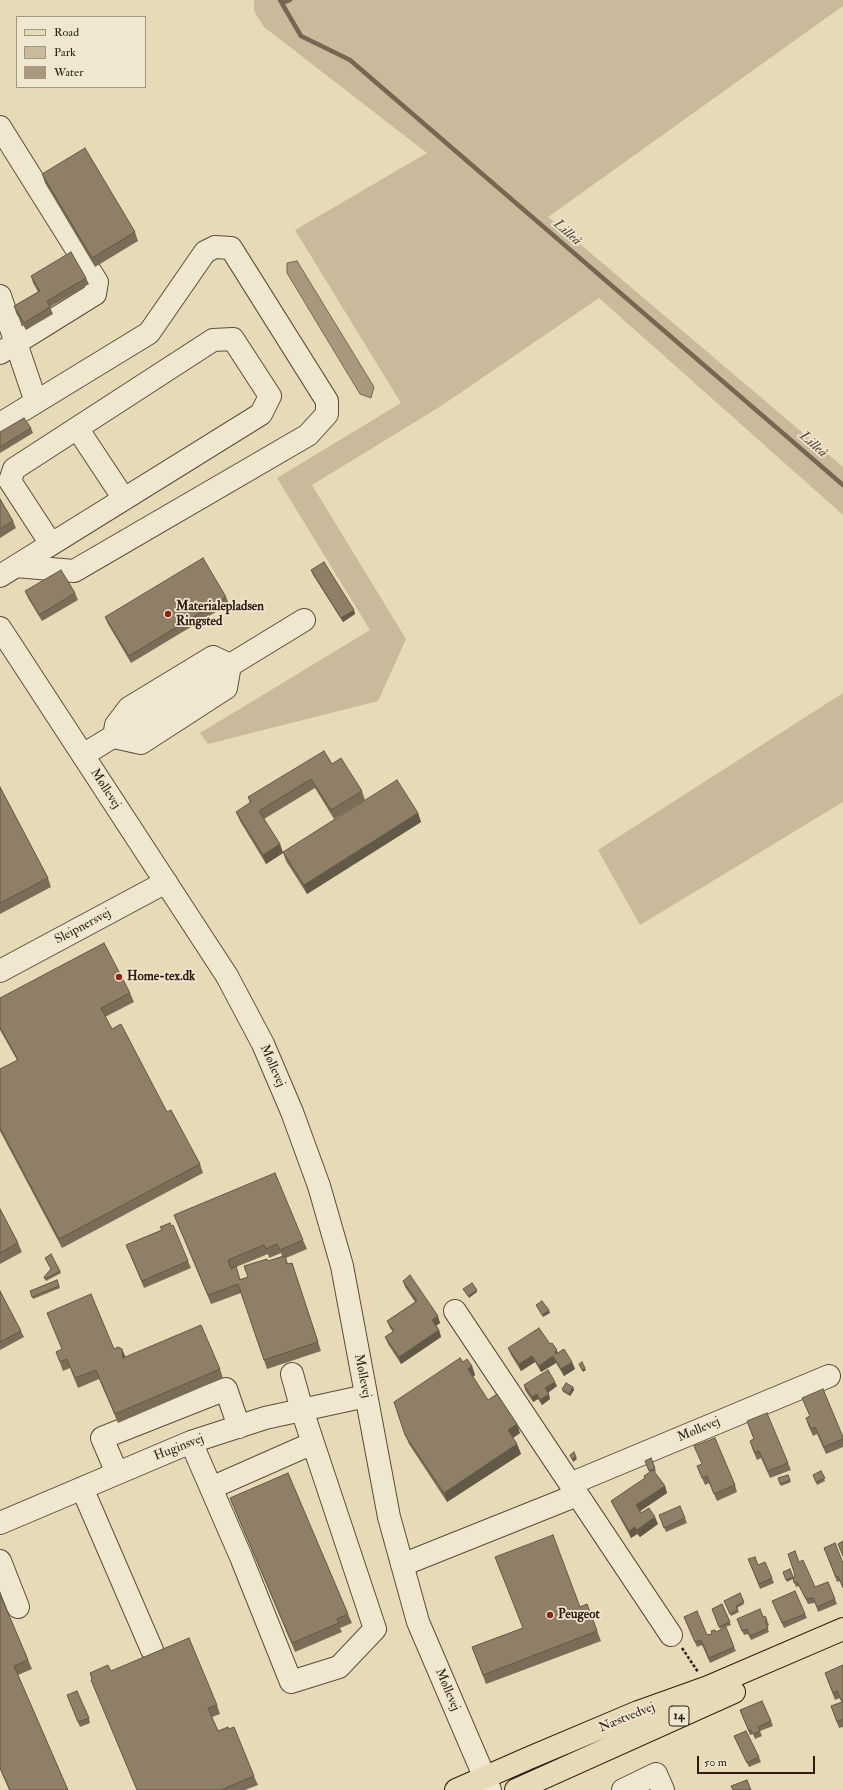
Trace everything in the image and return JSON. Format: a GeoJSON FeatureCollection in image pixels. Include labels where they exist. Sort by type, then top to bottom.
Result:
{"type":"FeatureCollection","features":[{"type":"Feature","properties":{"kind":"main road","name":"Næstvedvej"},"geometry":{"type":"LineString","coordinates":[[456,1790],[487,1784],[638,1712],[708,1687],[843,1629]]}},
{"type":"Feature","properties":{"kind":"main road","name":"Næstvedvej"},"geometry":{"type":"LineString","coordinates":[[516,1790],[716,1699],[843,1646]]}},
{"type":"Feature","properties":{"kind":"street"},"geometry":{"type":"LineString","coordinates":[[0,127],[97,282],[95,294],[8,348]]}},
{"type":"Feature","properties":{"kind":"street"},"geometry":{"type":"LineString","coordinates":[[0,424],[149,333],[205,252],[215,247],[231,248],[327,401],[327,414],[308,436],[74,572],[8,571]]}},
{"type":"Feature","properties":{"kind":"street"},"geometry":{"type":"LineString","coordinates":[[0,296],[8,348],[36,402]]}},
{"type":"Feature","properties":{"kind":"street"},"geometry":{"type":"LineString","coordinates":[[8,571],[261,414],[270,396],[234,339],[213,340],[14,469],[10,481],[51,544]]}},
{"type":"Feature","properties":{"kind":"street"},"geometry":{"type":"LineString","coordinates":[[77,428],[124,499]]}},
{"type":"Feature","properties":{"kind":"street"},"geometry":{"type":"LineString","coordinates":[[84,756],[304,620]]}},
{"type":"Feature","properties":{"kind":"street","name":"Møllevej"},"geometry":{"type":"LineString","coordinates":[[0,628],[227,976],[263,1044],[292,1112],[320,1186],[342,1266],[389,1517],[418,1622],[487,1784]]}},
{"type":"Feature","properties":{"kind":"street"},"geometry":{"type":"LineString","coordinates":[[114,737],[141,742],[165,728],[226,688],[230,665]]}},
{"type":"Feature","properties":{"kind":"street","name":"Sleipnersvej"},"geometry":{"type":"LineString","coordinates":[[0,971],[166,882]]}},
{"type":"Feature","properties":{"kind":"street"},"geometry":{"type":"LineString","coordinates":[[455,1311],[671,1635]]}},
{"type":"Feature","properties":{"kind":"street"},"geometry":{"type":"LineString","coordinates":[[191,1442],[241,1557],[291,1682],[339,1667],[375,1629],[302,1410],[292,1374]]}},
{"type":"Feature","properties":{"kind":"street","name":"Møllevej"},"geometry":{"type":"LineString","coordinates":[[402,1565],[829,1376]]}},
{"type":"Feature","properties":{"kind":"street"},"geometry":{"type":"LineString","coordinates":[[117,1473],[102,1438],[226,1389],[239,1427]]}},
{"type":"Feature","properties":{"kind":"street","name":"Huginsvej"},"geometry":{"type":"LineString","coordinates":[[0,1523],[191,1442],[265,1418],[366,1396]]}},
{"type":"Feature","properties":{"kind":"street"},"geometry":{"type":"LineString","coordinates":[[211,1488],[313,1443]]}},
{"type":"Feature","properties":{"kind":"street"},"geometry":{"type":"LineString","coordinates":[[82,1488],[152,1650]]}},
{"type":"Feature","properties":{"kind":"street"},"geometry":{"type":"LineString","coordinates":[[0,1562],[18,1607]]}},
{"type":"Feature","properties":{"kind":"street"},"geometry":{"type":"LineString","coordinates":[[623,1790],[656,1774],[663,1790]]}},
{"type":"Feature","properties":{"kind":"path"},"geometry":{"type":"LineString","coordinates":[[671,1635],[677,1640],[708,1687]]}},
{"type":"Feature","properties":{"kind":"green space"},"geometry":{"type":"Polygon","coordinates":[[[254,0],[843,0],[843,6],[548,217],[843,467],[843,515],[599,298],[441,406],[312,485],[406,639],[378,701],[208,744],[200,733],[370,630],[277,478],[401,403],[295,230],[427,153],[264,27],[254,11],[254,0]]]}},
{"type":"Feature","properties":{"kind":"green space"},"geometry":{"type":"Polygon","coordinates":[[[843,693],[843,802],[640,925],[598,850],[843,693]]]}},
{"type":"Feature","properties":{"kind":"water"},"geometry":{"type":"Polygon","coordinates":[[[297,261],[374,387],[371,398],[360,394],[287,273],[287,263],[297,261]]]}},
{"type":"Feature","properties":{"kind":"building"},"geometry":{"type":"Polygon","coordinates":[[[85,148],[135,232],[92,258],[42,174],[85,148]]]}},
{"type":"Feature","properties":{"kind":"building"},"geometry":{"type":"Polygon","coordinates":[[[71,252],[86,278],[47,301],[50,307],[24,323],[14,306],[40,291],[31,276],[71,252]]]}},
{"type":"Feature","properties":{"kind":"building"},"geometry":{"type":"Polygon","coordinates":[[[24,418],[31,428],[0,447],[0,432],[24,418]]]}},
{"type":"Feature","properties":{"kind":"building"},"geometry":{"type":"Polygon","coordinates":[[[0,499],[13,521],[0,529],[0,499]]]}},
{"type":"Feature","properties":{"kind":"building","name":"Materialepladsen Ringsted"},"geometry":{"type":"Polygon","coordinates":[[[203,558],[226,597],[129,656],[105,617],[203,558]]]}},
{"type":"Feature","properties":{"kind":"building"},"geometry":{"type":"Polygon","coordinates":[[[324,562],[354,610],[341,618],[311,570],[324,562]]]}},
{"type":"Feature","properties":{"kind":"building"},"geometry":{"type":"Polygon","coordinates":[[[61,570],[75,593],[39,615],[25,591],[61,570]]]}},
{"type":"Feature","properties":{"kind":"building"},"geometry":{"type":"Polygon","coordinates":[[[324,751],[332,764],[341,758],[362,791],[331,810],[311,779],[259,811],[280,844],[263,855],[236,812],[251,802],[248,797],[324,751]]]}},
{"type":"Feature","properties":{"kind":"building"},"geometry":{"type":"Polygon","coordinates":[[[397,780],[418,813],[304,885],[283,852],[397,780]]]}},
{"type":"Feature","properties":{"kind":"building"},"geometry":{"type":"Polygon","coordinates":[[[0,787],[48,878],[0,903],[0,787]]]}},
{"type":"Feature","properties":{"kind":"building"},"geometry":{"type":"Polygon","coordinates":[[[104,943],[130,993],[101,1008],[112,1029],[121,1024],[167,1112],[171,1110],[200,1164],[59,1239],[0,1128],[0,1069],[18,1060],[0,1027],[0,998],[104,943]]]}},
{"type":"Feature","properties":{"kind":"building"},"geometry":{"type":"Polygon","coordinates":[[[275,1173],[303,1240],[280,1250],[277,1244],[266,1249],[264,1245],[228,1260],[231,1269],[236,1266],[240,1280],[248,1277],[244,1266],[267,1259],[268,1261],[285,1256],[287,1264],[292,1263],[318,1342],[264,1360],[238,1284],[208,1295],[174,1215],[275,1173]]]}},
{"type":"Feature","properties":{"kind":"building"},"geometry":{"type":"Polygon","coordinates":[[[0,1209],[18,1243],[0,1253],[0,1209]]]}},
{"type":"Feature","properties":{"kind":"building"},"geometry":{"type":"Polygon","coordinates":[[[170,1223],[171,1226],[173,1225],[188,1261],[142,1281],[126,1245],[162,1230],[160,1227],[170,1223]]]}},
{"type":"Feature","properties":{"kind":"building"},"geometry":{"type":"Polygon","coordinates":[[[51,1254],[60,1271],[45,1279],[44,1277],[51,1269],[45,1258],[51,1254]]]}},
{"type":"Feature","properties":{"kind":"building"},"geometry":{"type":"Polygon","coordinates":[[[410,1275],[438,1316],[432,1320],[439,1330],[399,1357],[385,1337],[394,1331],[387,1321],[417,1301],[403,1281],[410,1275]]]}},
{"type":"Feature","properties":{"kind":"building"},"geometry":{"type":"Polygon","coordinates":[[[57,1280],[59,1286],[32,1297],[30,1291],[57,1280]]]}},
{"type":"Feature","properties":{"kind":"building"},"geometry":{"type":"Polygon","coordinates":[[[472,1283],[477,1290],[468,1296],[463,1289],[472,1283]]]}},
{"type":"Feature","properties":{"kind":"building"},"geometry":{"type":"Polygon","coordinates":[[[0,1291],[21,1331],[0,1342],[0,1291]]]}},
{"type":"Feature","properties":{"kind":"building"},"geometry":{"type":"Polygon","coordinates":[[[91,1294],[114,1349],[118,1347],[122,1349],[123,1358],[201,1325],[220,1369],[115,1414],[96,1370],[75,1378],[67,1359],[60,1362],[56,1352],[62,1349],[47,1313],[91,1294]]]}},
{"type":"Feature","properties":{"kind":"building"},"geometry":{"type":"Polygon","coordinates":[[[542,1301],[549,1310],[542,1315],[536,1305],[542,1301]]]}},
{"type":"Feature","properties":{"kind":"building"},"geometry":{"type":"Polygon","coordinates":[[[539,1328],[550,1344],[552,1343],[557,1350],[555,1352],[556,1354],[564,1349],[572,1362],[561,1369],[553,1356],[539,1366],[532,1356],[519,1364],[508,1348],[539,1328]]]}},
{"type":"Feature","properties":{"kind":"building"},"geometry":{"type":"Polygon","coordinates":[[[460,1358],[463,1362],[467,1359],[472,1366],[468,1369],[488,1400],[497,1394],[517,1424],[508,1430],[517,1444],[444,1493],[405,1435],[394,1402],[460,1358]]]}},
{"type":"Feature","properties":{"kind":"building"},"geometry":{"type":"Polygon","coordinates":[[[582,1362],[585,1368],[582,1370],[579,1364],[582,1362]]]}},
{"type":"Feature","properties":{"kind":"building"},"geometry":{"type":"Polygon","coordinates":[[[548,1370],[555,1382],[545,1388],[549,1394],[540,1400],[537,1394],[532,1397],[524,1385],[548,1370]]]}},
{"type":"Feature","properties":{"kind":"building"},"geometry":{"type":"Polygon","coordinates":[[[566,1383],[573,1387],[569,1394],[562,1389],[566,1383]]]}},
{"type":"Feature","properties":{"kind":"building"},"geometry":{"type":"Polygon","coordinates":[[[823,1389],[843,1437],[843,1439],[824,1447],[815,1427],[811,1429],[806,1418],[810,1416],[802,1398],[823,1389]]]}},
{"type":"Feature","properties":{"kind":"building"},"geometry":{"type":"Polygon","coordinates":[[[767,1413],[788,1463],[768,1471],[759,1451],[755,1453],[750,1441],[754,1439],[747,1421],[767,1413]]]}},
{"type":"Feature","properties":{"kind":"building"},"geometry":{"type":"Polygon","coordinates":[[[715,1438],[735,1485],[714,1494],[707,1476],[702,1478],[697,1466],[702,1464],[694,1446],[715,1438]]]}},
{"type":"Feature","properties":{"kind":"building"},"geometry":{"type":"Polygon","coordinates":[[[574,1452],[576,1457],[572,1459],[570,1455],[574,1452]]]}},
{"type":"Feature","properties":{"kind":"building"},"geometry":{"type":"Polygon","coordinates":[[[651,1458],[655,1468],[649,1471],[645,1461],[651,1458]]]}},
{"type":"Feature","properties":{"kind":"building"},"geometry":{"type":"Polygon","coordinates":[[[653,1470],[665,1486],[636,1505],[641,1513],[649,1508],[655,1517],[637,1530],[635,1527],[629,1531],[611,1501],[645,1478],[644,1476],[653,1470]]]}},
{"type":"Feature","properties":{"kind":"building"},"geometry":{"type":"Polygon","coordinates":[[[821,1471],[825,1478],[816,1482],[813,1475],[821,1471]]]}},
{"type":"Feature","properties":{"kind":"building"},"geometry":{"type":"Polygon","coordinates":[[[288,1473],[348,1614],[337,1619],[339,1623],[292,1643],[230,1498],[288,1473]]]}},
{"type":"Feature","properties":{"kind":"building"},"geometry":{"type":"Polygon","coordinates":[[[788,1475],[790,1480],[780,1484],[778,1478],[788,1475]]]}},
{"type":"Feature","properties":{"kind":"building"},"geometry":{"type":"Polygon","coordinates":[[[680,1506],[685,1518],[664,1528],[659,1515],[680,1506]]]}},
{"type":"Feature","properties":{"kind":"building","name":"Peugeot"},"geometry":{"type":"Polygon","coordinates":[[[553,1535],[580,1607],[587,1604],[597,1631],[483,1675],[472,1647],[523,1628],[495,1557],[553,1535]]]}},
{"type":"Feature","properties":{"kind":"building"},"geometry":{"type":"Polygon","coordinates":[[[843,1541],[843,1556],[838,1544],[843,1541]]]}},
{"type":"Feature","properties":{"kind":"building"},"geometry":{"type":"Polygon","coordinates":[[[835,1543],[843,1563],[843,1588],[838,1576],[836,1577],[824,1548],[835,1543]]]}},
{"type":"Feature","properties":{"kind":"building"},"geometry":{"type":"Polygon","coordinates":[[[795,1551],[799,1562],[803,1560],[815,1587],[828,1582],[835,1599],[817,1607],[813,1598],[806,1599],[797,1582],[794,1583],[794,1572],[788,1554],[795,1551]]]}},
{"type":"Feature","properties":{"kind":"building"},"geometry":{"type":"Polygon","coordinates":[[[755,1557],[758,1565],[765,1562],[772,1578],[759,1584],[748,1559],[755,1557]]]}},
{"type":"Feature","properties":{"kind":"building"},"geometry":{"type":"Polygon","coordinates":[[[790,1569],[793,1577],[786,1580],[783,1572],[790,1569]]]}},
{"type":"Feature","properties":{"kind":"building"},"geometry":{"type":"Polygon","coordinates":[[[795,1591],[805,1614],[782,1623],[772,1601],[795,1591]]]}},
{"type":"Feature","properties":{"kind":"building"},"geometry":{"type":"Polygon","coordinates":[[[740,1593],[744,1602],[736,1606],[738,1610],[730,1614],[724,1601],[740,1593]]]}},
{"type":"Feature","properties":{"kind":"building"},"geometry":{"type":"Polygon","coordinates":[[[0,1594],[28,1660],[14,1666],[68,1790],[10,1790],[0,1768],[0,1594]]]}},
{"type":"Feature","properties":{"kind":"building"},"geometry":{"type":"Polygon","coordinates":[[[722,1604],[730,1622],[719,1627],[712,1609],[722,1604]]]}},
{"type":"Feature","properties":{"kind":"building"},"geometry":{"type":"Polygon","coordinates":[[[760,1609],[763,1617],[765,1616],[767,1620],[765,1621],[768,1628],[750,1636],[747,1629],[742,1631],[737,1619],[760,1609]]]}},
{"type":"Feature","properties":{"kind":"building"},"geometry":{"type":"Polygon","coordinates":[[[697,1611],[707,1635],[712,1634],[711,1631],[715,1630],[716,1632],[726,1627],[734,1647],[709,1658],[701,1640],[695,1642],[684,1617],[697,1611]]]}},
{"type":"Feature","properties":{"kind":"building"},"geometry":{"type":"Polygon","coordinates":[[[189,1638],[217,1705],[208,1708],[218,1731],[228,1727],[229,1729],[234,1727],[254,1776],[221,1790],[137,1790],[91,1680],[90,1673],[108,1665],[111,1671],[189,1638]]]}},
{"type":"Feature","properties":{"kind":"building"},"geometry":{"type":"Polygon","coordinates":[[[843,1665],[843,1719],[837,1722],[831,1706],[842,1702],[837,1691],[833,1693],[825,1673],[843,1665]]]}},
{"type":"Feature","properties":{"kind":"building"},"geometry":{"type":"Polygon","coordinates":[[[77,1691],[89,1718],[78,1722],[67,1695],[77,1691]]]}},
{"type":"Feature","properties":{"kind":"building"},"geometry":{"type":"Polygon","coordinates":[[[762,1701],[771,1721],[758,1727],[760,1731],[753,1734],[751,1730],[749,1731],[740,1710],[762,1701]]]}},
{"type":"Feature","properties":{"kind":"building"},"geometry":{"type":"Polygon","coordinates":[[[746,1731],[759,1757],[747,1763],[734,1736],[746,1731]]]}},
{"type":"Feature","properties":{"kind":"building"},"geometry":{"type":"Polygon","coordinates":[[[747,1780],[751,1790],[733,1790],[731,1786],[747,1780]]]}},
{"type":"Feature","properties":{"kind":"waterway","name":"Lilleå"},"geometry":{"type":"LineString","coordinates":[[280,0],[301,36],[350,60],[843,485]]}},
{"type":"Feature","properties":{"kind":"waterway"},"geometry":{"type":"LineString","coordinates":[[282,3],[290,0]]}},
{"type":"Feature","properties":{"kind":"place","name":"Materialepladsen Ringsted"},"geometry":{"type":"Point","coordinates":[168,614]}},
{"type":"Feature","properties":{"kind":"place","name":"Home-tex.dk"},"geometry":{"type":"Point","coordinates":[119,977]}},
{"type":"Feature","properties":{"kind":"place","name":"Peugeot"},"geometry":{"type":"Point","coordinates":[550,1615]}}]}
